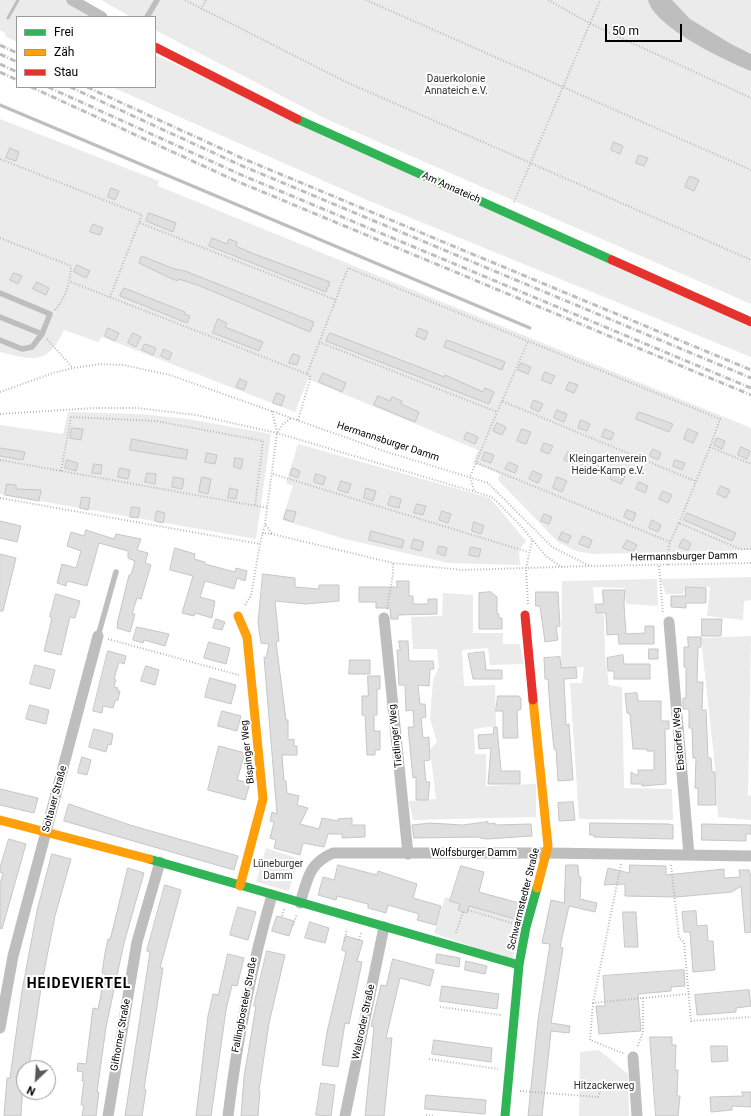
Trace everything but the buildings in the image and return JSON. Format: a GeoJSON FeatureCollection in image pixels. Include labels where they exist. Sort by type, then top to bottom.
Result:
{"type":"FeatureCollection","features":[{"type":"Feature","properties":{"kind":"street"},"geometry":{"type":"LineString","coordinates":[[72,0],[100,16]]}},
{"type":"Feature","properties":{"kind":"street","name":"Am Annateich"},"geometry":{"type":"LineString","coordinates":[[156,48],[289,116],[751,322]]}},
{"type":"Feature","properties":{"kind":"street","name":"Schwarmstedter Straße"},"geometry":{"type":"LineString","coordinates":[[505,1116],[519,965],[526,927],[548,846],[525,615]]}},
{"type":"Feature","properties":{"kind":"street","name":"Bispinger Weg"},"geometry":{"type":"LineString","coordinates":[[238,616],[247,637],[263,799],[240,886]]}},
{"type":"Feature","properties":{"kind":"street","name":"Tietlinger Weg"},"geometry":{"type":"LineString","coordinates":[[384,618],[408,854]]}},
{"type":"Feature","properties":{"kind":"street","name":"Ebstorfer Weg"},"geometry":{"type":"LineString","coordinates":[[669,622],[689,855]]}},
{"type":"Feature","properties":{"kind":"street","name":"Soltauer Straße"},"geometry":{"type":"LineString","coordinates":[[0,1028],[14,956],[98,636]]}},
{"type":"Feature","properties":{"kind":"street"},"geometry":{"type":"LineString","coordinates":[[0,820],[47,831],[160,862],[384,928],[519,965]]}},
{"type":"Feature","properties":{"kind":"street","name":"Wolfsburger Damm"},"geometry":{"type":"LineString","coordinates":[[300,903],[312,870],[320,859],[333,853],[546,853],[751,856]]}},
{"type":"Feature","properties":{"kind":"street","name":"Gifhorner Straße"},"geometry":{"type":"LineString","coordinates":[[108,1116],[137,942],[160,862]]}},
{"type":"Feature","properties":{"kind":"street","name":"Fallingbosteler Straße"},"geometry":{"type":"LineString","coordinates":[[228,1116],[234,1062],[244,1006],[256,952],[272,895]]}},
{"type":"Feature","properties":{"kind":"street","name":"Walsroder Straße"},"geometry":{"type":"LineString","coordinates":[[345,1116],[384,928]]}},
{"type":"Feature","properties":{"kind":"street"},"geometry":{"type":"LineString","coordinates":[[633,1057],[637,1116]]}},
{"type":"Feature","properties":{"kind":"lane"},"geometry":{"type":"LineString","coordinates":[[148,16],[157,0]]}},
{"type":"Feature","properties":{"kind":"lane"},"geometry":{"type":"LineString","coordinates":[[0,293],[50,314],[42,334],[32,347],[22,349],[0,340]]}},
{"type":"Feature","properties":{"kind":"lane"},"geometry":{"type":"LineString","coordinates":[[0,317],[42,334]]}},
{"type":"Feature","properties":{"kind":"lane","name":"Soltauer Straße"},"geometry":{"type":"LineString","coordinates":[[98,636],[116,572]]}},
{"type":"Feature","properties":{"kind":"path"},"geometry":{"type":"LineString","coordinates":[[185,0],[201,10],[344,81],[751,260]]}},
{"type":"Feature","properties":{"kind":"path"},"geometry":{"type":"LineString","coordinates":[[201,10],[206,0]]}},
{"type":"Feature","properties":{"kind":"path"},"geometry":{"type":"LineString","coordinates":[[366,0],[751,170]]}},
{"type":"Feature","properties":{"kind":"path"},"geometry":{"type":"LineString","coordinates":[[548,0],[591,24],[751,98]]}},
{"type":"Feature","properties":{"kind":"path"},"geometry":{"type":"LineString","coordinates":[[509,214],[564,88],[600,0]]}},
{"type":"Feature","properties":{"kind":"path"},"geometry":{"type":"LineString","coordinates":[[0,159],[142,215],[110,296]]}},
{"type":"Feature","properties":{"kind":"path"},"geometry":{"type":"LineString","coordinates":[[140,223],[336,300]]}},
{"type":"Feature","properties":{"kind":"path"},"geometry":{"type":"LineString","coordinates":[[0,238],[71,266],[70,282],[62,302],[50,314]]}},
{"type":"Feature","properties":{"kind":"path"},"geometry":{"type":"LineString","coordinates":[[307,374],[348,268],[720,419],[710,447],[670,542],[668,565]]}},
{"type":"Feature","properties":{"kind":"path"},"geometry":{"type":"LineString","coordinates":[[70,282],[110,296],[307,374],[310,376],[310,380],[298,420]]}},
{"type":"Feature","properties":{"kind":"path"},"geometry":{"type":"LineString","coordinates":[[42,334],[73,368]]}},
{"type":"Feature","properties":{"kind":"path"},"geometry":{"type":"LineString","coordinates":[[474,490],[470,477],[528,341]]}},
{"type":"Feature","properties":{"kind":"path"},"geometry":{"type":"LineString","coordinates":[[319,342],[498,412]]}},
{"type":"Feature","properties":{"kind":"path","name":"Hermannsburger Damm"},"geometry":{"type":"LineString","coordinates":[[0,392],[73,368],[101,364],[144,369],[170,375],[384,451],[488,483],[552,547],[590,566],[659,566],[751,563]]}},
{"type":"Feature","properties":{"kind":"path"},"geometry":{"type":"LineString","coordinates":[[502,401],[695,481]]}},
{"type":"Feature","properties":{"kind":"path"},"geometry":{"type":"LineString","coordinates":[[0,414],[95,408],[138,408],[196,415],[277,433],[474,490],[492,497],[521,526],[546,556],[563,568]]}},
{"type":"Feature","properties":{"kind":"path"},"geometry":{"type":"LineString","coordinates":[[238,616],[251,596],[262,533],[266,524],[277,433],[272,411]]}},
{"type":"Feature","properties":{"kind":"path"},"geometry":{"type":"LineString","coordinates":[[61,471],[71,417],[156,421],[262,441],[255,506]]}},
{"type":"Feature","properties":{"kind":"path"},"geometry":{"type":"LineString","coordinates":[[277,433],[283,424],[291,418]]}},
{"type":"Feature","properties":{"kind":"path"},"geometry":{"type":"LineString","coordinates":[[710,447],[751,464]]}},
{"type":"Feature","properties":{"kind":"path"},"geometry":{"type":"LineString","coordinates":[[0,460],[268,508]]}},
{"type":"Feature","properties":{"kind":"path"},"geometry":{"type":"LineString","coordinates":[[477,463],[670,542]]}},
{"type":"Feature","properties":{"kind":"path"},"geometry":{"type":"LineString","coordinates":[[273,474],[528,552]]}},
{"type":"Feature","properties":{"kind":"path"},"geometry":{"type":"LineString","coordinates":[[0,498],[260,544]]}},
{"type":"Feature","properties":{"kind":"path"},"geometry":{"type":"LineString","coordinates":[[679,523],[740,549],[751,549]]}},
{"type":"Feature","properties":{"kind":"path"},"geometry":{"type":"LineString","coordinates":[[266,524],[272,534]]}},
{"type":"Feature","properties":{"kind":"path"},"geometry":{"type":"LineString","coordinates":[[262,533],[272,534],[393,563],[463,570],[590,566]]}},
{"type":"Feature","properties":{"kind":"path"},"geometry":{"type":"LineString","coordinates":[[525,615],[529,601],[526,569],[528,552],[532,540]]}},
{"type":"Feature","properties":{"kind":"path"},"geometry":{"type":"LineString","coordinates":[[384,618],[393,574],[393,563]]}},
{"type":"Feature","properties":{"kind":"path"},"geometry":{"type":"LineString","coordinates":[[659,566],[663,619],[669,622]]}},
{"type":"Feature","properties":{"kind":"path"},"geometry":{"type":"LineString","coordinates":[[98,636],[252,678]]}},
{"type":"Feature","properties":{"kind":"path"},"geometry":{"type":"LineString","coordinates":[[623,855],[593,1003],[590,1040],[633,1057],[643,1032],[643,998]]}},
{"type":"Feature","properties":{"kind":"path"},"geometry":{"type":"LineString","coordinates":[[670,856],[679,938],[684,942],[691,1021],[751,1017]]}},
{"type":"Feature","properties":{"kind":"path"},"geometry":{"type":"LineString","coordinates":[[468,910],[526,927]]}},
{"type":"Feature","properties":{"kind":"path"},"geometry":{"type":"LineString","coordinates":[[452,946],[463,912]]}},
{"type":"Feature","properties":{"kind":"path"},"geometry":{"type":"LineString","coordinates":[[593,1003],[689,994]]}},
{"type":"Feature","properties":{"kind":"path"},"geometry":{"type":"LineString","coordinates":[[440,1007],[514,1017]]}},
{"type":"Feature","properties":{"kind":"path"},"geometry":{"type":"LineString","coordinates":[[429,1059],[509,1070]]}},
{"type":"Feature","properties":{"kind":"path"},"geometry":{"type":"LineString","coordinates":[[507,1090],[598,1097],[602,1085],[636,1088]]}},
{"type":"Feature","properties":{"kind":"path"},"geometry":{"type":"LineString","coordinates":[[426,1115],[434,1116]]}},
{"type":"Feature","properties":{"kind":"green space"},"geometry":{"type":"Polygon","coordinates":[[[0,0],[78,0],[104,16],[16,16],[16,42],[5,36],[5,33],[0,30],[0,0]]]}},
{"type":"Feature","properties":{"kind":"green space","name":"Dauerkolonie Annateich e.V."},"geometry":{"type":"Polygon","coordinates":[[[101,0],[751,0],[751,304],[326,119],[156,31],[156,16],[129,16],[101,0]]]}},
{"type":"Feature","properties":{"kind":"green space"},"geometry":{"type":"Polygon","coordinates":[[[156,55],[751,327],[751,357],[367,200],[114,88],[156,88],[156,55]]]}},
{"type":"Feature","properties":{"kind":"green space","name":"Kleingartenverein Heide-Kamp e.V."},"geometry":{"type":"Polygon","coordinates":[[[0,119],[159,181],[158,186],[751,428],[751,550],[594,554],[576,551],[558,542],[498,480],[500,474],[473,463],[478,450],[308,379],[295,412],[102,337],[98,342],[64,330],[58,342],[51,350],[38,358],[22,357],[0,352],[0,119]]]}},
{"type":"Feature","properties":{"kind":"green space"},"geometry":{"type":"Polygon","coordinates":[[[68,412],[140,414],[188,419],[271,434],[256,539],[0,494],[0,425],[63,434],[68,412]]]}},
{"type":"Feature","properties":{"kind":"green space"},"geometry":{"type":"Polygon","coordinates":[[[298,444],[490,498],[526,541],[519,550],[520,565],[448,563],[345,539],[282,520],[293,486],[286,483],[298,444]]]}},
{"type":"Feature","properties":{"kind":"green space"},"geometry":{"type":"Polygon","coordinates":[[[751,577],[751,600],[744,601],[743,620],[707,616],[710,587],[686,587],[683,594],[666,594],[660,579],[751,577]]]}},
{"type":"Feature","properties":{"kind":"green space"},"geometry":{"type":"Polygon","coordinates":[[[657,579],[658,606],[626,604],[625,588],[593,587],[595,613],[604,615],[605,656],[609,685],[622,687],[624,788],[672,789],[673,820],[579,819],[570,683],[582,683],[584,667],[561,668],[562,581],[657,579]]]}},
{"type":"Feature","properties":{"kind":"green space"},"geometry":{"type":"Polygon","coordinates":[[[443,593],[473,595],[473,633],[503,633],[503,644],[520,644],[524,664],[490,665],[488,648],[462,650],[464,686],[495,685],[496,726],[474,729],[475,754],[486,754],[486,786],[536,784],[536,817],[413,820],[409,801],[436,799],[430,750],[437,742],[430,719],[433,680],[439,666],[437,649],[413,649],[411,617],[442,616],[443,593]]]}},
{"type":"Feature","properties":{"kind":"green space"},"geometry":{"type":"Polygon","coordinates":[[[751,636],[748,796],[751,795],[751,820],[718,817],[715,767],[701,638],[751,636]]]}},
{"type":"Feature","properties":{"kind":"green space","name":"Lüneburger Damm"},"geometry":{"type":"Polygon","coordinates":[[[266,848],[299,859],[289,891],[256,882],[266,848]]]}},
{"type":"Feature","properties":{"kind":"green space"},"geometry":{"type":"Polygon","coordinates":[[[445,897],[522,919],[512,961],[434,933],[445,897]]]}},
{"type":"Feature","properties":{"kind":"green space","name":"Hitzackerweg"},"geometry":{"type":"Polygon","coordinates":[[[599,1050],[628,1074],[629,1116],[579,1116],[580,1052],[599,1050]]]}},
{"type":"Feature","properties":{"kind":"shaded area"},"geometry":{"type":"Polygon","coordinates":[[[648,0],[672,0],[690,19],[731,44],[751,54],[751,71],[709,51],[677,32],[663,21],[653,10],[648,0]]]}},
{"type":"Feature","properties":{"kind":"waterway"},"geometry":{"type":"LineString","coordinates":[[8,18],[18,0]]}},
{"type":"Feature","properties":{"kind":"waterway"},"geometry":{"type":"LineString","coordinates":[[0,105],[530,328]]}},
{"type":"Feature","properties":{"kind":"railway"},"geometry":{"type":"LineString","coordinates":[[0,45],[16,53]]}},
{"type":"Feature","properties":{"kind":"railway"},"geometry":{"type":"LineString","coordinates":[[0,54],[16,62]]}},
{"type":"Feature","properties":{"kind":"railway"},"geometry":{"type":"LineString","coordinates":[[0,64],[16,72]]}},
{"type":"Feature","properties":{"kind":"railway"},"geometry":{"type":"LineString","coordinates":[[0,72],[16,80]]}},
{"type":"Feature","properties":{"kind":"railway"},"geometry":{"type":"LineString","coordinates":[[33,88],[234,180],[751,395]]}},
{"type":"Feature","properties":{"kind":"railway"},"geometry":{"type":"LineString","coordinates":[[50,88],[237,173],[751,388]]}},
{"type":"Feature","properties":{"kind":"railway"},"geometry":{"type":"LineString","coordinates":[[72,88],[240,165],[751,378]]}},
{"type":"Feature","properties":{"kind":"railway"},"geometry":{"type":"LineString","coordinates":[[89,88],[244,159],[751,370]]}},
{"type":"Feature","properties":{"kind":"traffic: fast"},"geometry":{"type":"LineString","coordinates":[[297,119],[612,260]]}},
{"type":"Feature","properties":{"kind":"traffic: fast"},"geometry":{"type":"LineString","coordinates":[[149,859],[519,965]]}},
{"type":"Feature","properties":{"kind":"traffic: fast"},"geometry":{"type":"LineString","coordinates":[[505,1116],[519,965],[526,927],[537,888]]}},
{"type":"Feature","properties":{"kind":"traffic: slow"},"geometry":{"type":"LineString","coordinates":[[238,616],[247,637],[263,799],[240,886]]}},
{"type":"Feature","properties":{"kind":"traffic: slow"},"geometry":{"type":"LineString","coordinates":[[533,700],[548,846],[537,888]]}},
{"type":"Feature","properties":{"kind":"traffic: slow"},"geometry":{"type":"LineString","coordinates":[[0,820],[149,859]]}},
{"type":"Feature","properties":{"kind":"traffic: jam"},"geometry":{"type":"LineString","coordinates":[[156,48],[297,119]]}},
{"type":"Feature","properties":{"kind":"traffic: jam"},"geometry":{"type":"LineString","coordinates":[[612,260],[751,322]]}},
{"type":"Feature","properties":{"kind":"traffic: jam"},"geometry":{"type":"LineString","coordinates":[[525,615],[533,700]]}},
{"type":"Feature","properties":{"kind":"district","name":"HEIDEVIERTEL"},"geometry":{"type":"Point","coordinates":[79,984]}}]}
